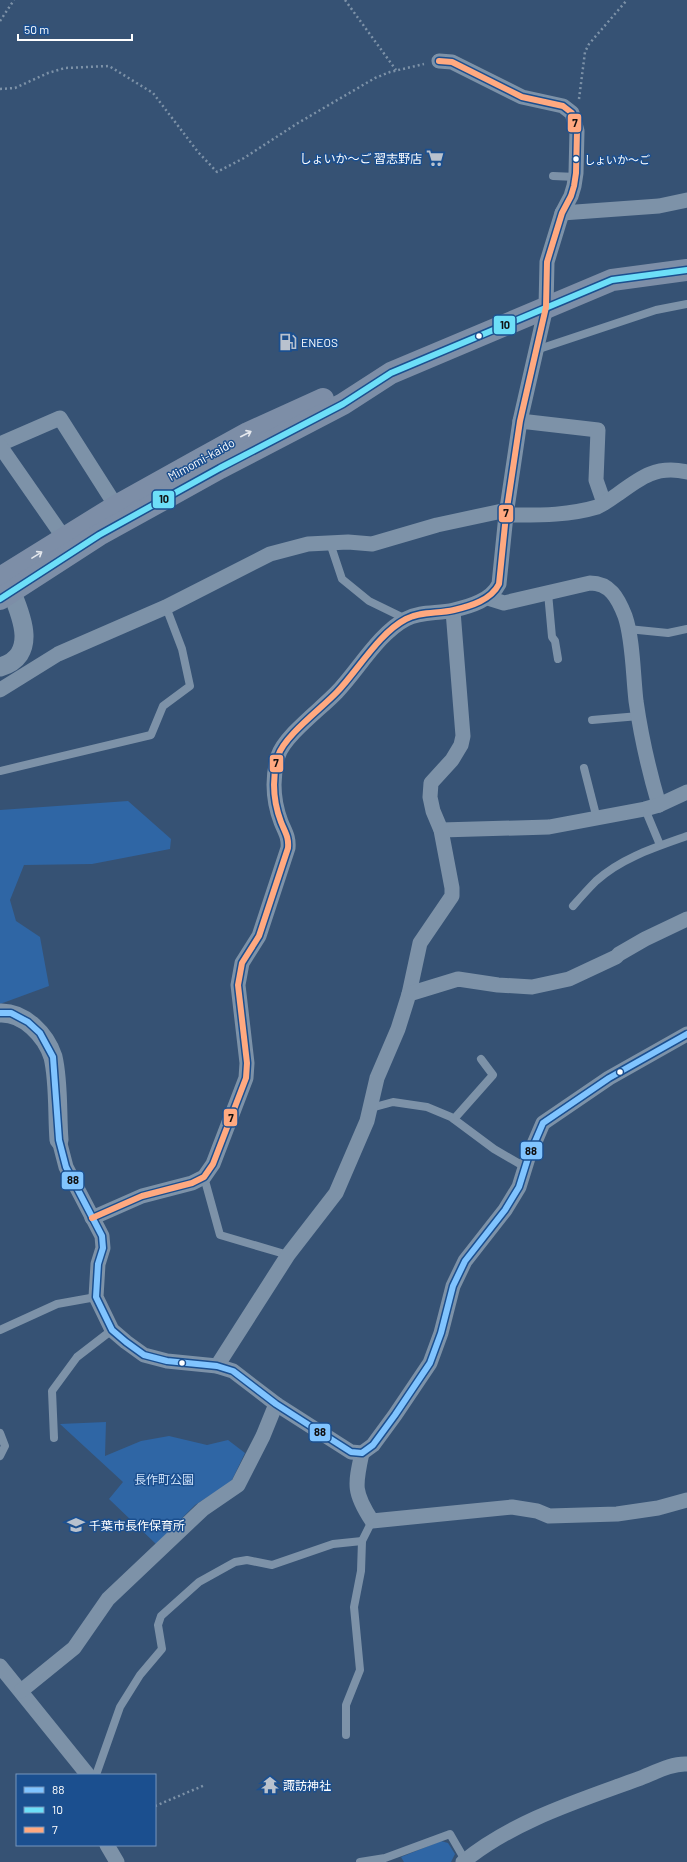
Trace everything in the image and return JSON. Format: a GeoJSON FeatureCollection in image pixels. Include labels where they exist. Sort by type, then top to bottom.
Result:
{"type":"FeatureCollection","features":[{"type":"Feature","properties":{"kind":"main road","name":"Mimomi-kaido"},"geometry":{"type":"LineString","coordinates":[[3,583],[64,538],[116,506],[248,433],[367,378],[391,372],[612,280],[687,270]]}},
{"type":"Feature","properties":{"kind":"main road","name":"Mimomi-kaido"},"geometry":{"type":"LineString","coordinates":[[3,583],[99,535],[220,468],[343,404],[391,372]]}},
{"type":"Feature","properties":{"kind":"street"},"geometry":{"type":"LineString","coordinates":[[92,1218],[142,1196],[192,1183],[204,1177],[212,1164],[246,1078],[247,1063],[238,985],[242,962],[259,936],[288,848],[289,838],[281,821],[274,792],[274,774],[278,754],[289,738],[337,692],[385,636],[406,619],[426,613],[453,611],[488,598],[495,592],[499,584],[507,512],[520,421],[546,307],[547,262],[562,213],[571,196],[576,177],[577,131],[572,114],[563,106],[522,97],[452,62],[439,61]]}},
{"type":"Feature","properties":{"kind":"street"},"geometry":{"type":"LineString","coordinates":[[562,213],[659,206],[687,200]]}},
{"type":"Feature","properties":{"kind":"street"},"geometry":{"type":"LineString","coordinates":[[64,538],[0,445],[60,418],[116,506]]}},
{"type":"Feature","properties":{"kind":"street"},"geometry":{"type":"LineString","coordinates":[[520,421],[598,430],[596,480],[604,503]]}},
{"type":"Feature","properties":{"kind":"street"},"geometry":{"type":"LineString","coordinates":[[0,690],[58,654],[166,606],[270,554],[302,544],[330,542],[372,544],[437,525],[507,512],[560,514],[582,511],[604,503],[649,473],[662,471],[687,472]]}},
{"type":"Feature","properties":{"kind":"street"},"geometry":{"type":"LineString","coordinates":[[0,667],[13,660],[23,647],[23,625],[3,583]]}},
{"type":"Feature","properties":{"kind":"street"},"geometry":{"type":"LineString","coordinates":[[488,598],[504,603],[590,583],[600,583],[606,586],[616,598],[624,615],[628,629],[652,808]]}},
{"type":"Feature","properties":{"kind":"street"},"geometry":{"type":"LineString","coordinates":[[217,1366],[288,1255],[336,1193],[371,1108],[377,1078],[398,1029],[409,994],[420,943],[452,896],[452,888],[441,830],[433,811],[430,796],[432,783],[452,760],[461,745],[463,736],[453,611]]}},
{"type":"Feature","properties":{"kind":"street"},"geometry":{"type":"LineString","coordinates":[[441,830],[549,827],[652,808],[687,792]]}},
{"type":"Feature","properties":{"kind":"street"},"geometry":{"type":"LineString","coordinates":[[409,994],[458,979],[498,985],[532,987],[568,979],[616,957],[645,938],[687,920]]}},
{"type":"Feature","properties":{"kind":"street"},"geometry":{"type":"LineString","coordinates":[[0,1013],[11,1013],[28,1022],[40,1033],[52,1057],[59,1140],[66,1167],[102,1236],[103,1248],[98,1264],[96,1298],[112,1330],[144,1355],[167,1361],[217,1366],[239,1374],[276,1404],[351,1452],[362,1453],[373,1445],[430,1363],[441,1333],[453,1286],[465,1260],[505,1210],[519,1187],[525,1167],[543,1123],[609,1078],[687,1034]]}},
{"type":"Feature","properties":{"kind":"street"},"geometry":{"type":"LineString","coordinates":[[21,1691],[74,1648],[108,1599],[203,1509],[238,1485],[263,1436],[276,1404]]}},
{"type":"Feature","properties":{"kind":"street"},"geometry":{"type":"LineString","coordinates":[[362,1453],[356,1481],[358,1496],[372,1521],[512,1507],[537,1511],[549,1516],[602,1515],[658,1508],[687,1500]]}},
{"type":"Feature","properties":{"kind":"street"},"geometry":{"type":"LineString","coordinates":[[0,1666],[87,1774]]}},
{"type":"Feature","properties":{"kind":"street"},"geometry":{"type":"LineString","coordinates":[[464,1861],[500,1837],[566,1805],[668,1768],[687,1764]]}},
{"type":"Feature","properties":{"kind":"street"},"geometry":{"type":"LineString","coordinates":[[108,1846],[117,1862]]}},
{"type":"Feature","properties":{"kind":"lane"},"geometry":{"type":"LineString","coordinates":[[553,176],[576,177]]}},
{"type":"Feature","properties":{"kind":"lane"},"geometry":{"type":"LineString","coordinates":[[536,350],[656,310],[687,304]]}},
{"type":"Feature","properties":{"kind":"lane"},"geometry":{"type":"LineString","coordinates":[[330,542],[342,579],[369,601],[406,619]]}},
{"type":"Feature","properties":{"kind":"lane"},"geometry":{"type":"LineString","coordinates":[[548,593],[552,637],[555,641],[558,659]]}},
{"type":"Feature","properties":{"kind":"lane"},"geometry":{"type":"LineString","coordinates":[[0,771],[151,735],[163,706],[190,686],[182,648],[166,606]]}},
{"type":"Feature","properties":{"kind":"lane"},"geometry":{"type":"LineString","coordinates":[[628,629],[668,633],[687,629]]}},
{"type":"Feature","properties":{"kind":"lane"},"geometry":{"type":"LineString","coordinates":[[592,720],[639,716]]}},
{"type":"Feature","properties":{"kind":"lane"},"geometry":{"type":"LineString","coordinates":[[584,768],[597,819]]}},
{"type":"Feature","properties":{"kind":"lane"},"geometry":{"type":"LineString","coordinates":[[652,808],[660,845]]}},
{"type":"Feature","properties":{"kind":"lane"},"geometry":{"type":"LineString","coordinates":[[573,906],[597,880],[624,861],[660,845],[687,836]]}},
{"type":"Feature","properties":{"kind":"lane"},"geometry":{"type":"LineString","coordinates":[[454,1119],[493,1074],[481,1059]]}},
{"type":"Feature","properties":{"kind":"lane"},"geometry":{"type":"LineString","coordinates":[[371,1108],[393,1102],[427,1107],[454,1119],[494,1149],[525,1167]]}},
{"type":"Feature","properties":{"kind":"lane"},"geometry":{"type":"LineString","coordinates":[[204,1177],[220,1235],[288,1255]]}},
{"type":"Feature","properties":{"kind":"lane"},"geometry":{"type":"LineString","coordinates":[[0,1330],[57,1304],[96,1298]]}},
{"type":"Feature","properties":{"kind":"lane"},"geometry":{"type":"LineString","coordinates":[[54,1438],[52,1391],[77,1357],[112,1330]]}},
{"type":"Feature","properties":{"kind":"lane"},"geometry":{"type":"LineString","coordinates":[[0,1433],[5,1446],[0,1456]]}},
{"type":"Feature","properties":{"kind":"lane"},"geometry":{"type":"LineString","coordinates":[[346,1736],[346,1705],[360,1670],[354,1607],[362,1571],[362,1541],[372,1521]]}},
{"type":"Feature","properties":{"kind":"lane"},"geometry":{"type":"LineString","coordinates":[[96,1774],[120,1707],[140,1675],[162,1649],[158,1625],[161,1616],[179,1598],[199,1582],[235,1562],[247,1560],[272,1565],[333,1544],[362,1541]]}},
{"type":"Feature","properties":{"kind":"lane"},"geometry":{"type":"LineString","coordinates":[[360,1862],[385,1858],[450,1834],[464,1861]]}},
{"type":"Feature","properties":{"kind":"path"},"geometry":{"type":"LineString","coordinates":[[0,21],[14,0]]}},
{"type":"Feature","properties":{"kind":"path"},"geometry":{"type":"LineString","coordinates":[[345,0],[396,70]]}},
{"type":"Feature","properties":{"kind":"path"},"geometry":{"type":"LineString","coordinates":[[572,114],[578,104],[584,52],[588,44],[628,0]]}},
{"type":"Feature","properties":{"kind":"path"},"geometry":{"type":"LineString","coordinates":[[0,89],[15,88],[48,73],[65,68],[109,66],[153,94],[198,152],[218,172],[244,158],[298,123],[375,78],[396,70],[439,61]]}},
{"type":"Feature","properties":{"kind":"path"},"geometry":{"type":"LineString","coordinates":[[156,1806],[205,1785]]}},
{"type":"Feature","properties":{"kind":"green space"},"geometry":{"type":"Polygon","coordinates":[[[128,801],[171,839],[170,849],[92,864],[24,865],[10,900],[16,921],[40,937],[49,986],[0,1004],[0,810],[128,801]]]}},
{"type":"Feature","properties":{"kind":"green space","name":"長作町公園"},"geometry":{"type":"Polygon","coordinates":[[[106,1422],[105,1456],[141,1441],[169,1436],[207,1445],[228,1440],[245,1453],[231,1482],[195,1505],[156,1544],[109,1499],[123,1482],[60,1424],[106,1422]]]}},
{"type":"Feature","properties":{"kind":"green space"},"geometry":{"type":"Polygon","coordinates":[[[441,1841],[448,1843],[455,1854],[451,1862],[404,1862],[401,1857],[441,1841]]]}},
{"type":"Feature","properties":{"kind":"transit line","name":"7"},"geometry":{"type":"LineString","coordinates":[[92,1218],[142,1196],[192,1183],[204,1177],[213,1164],[246,1078],[247,1063],[238,985],[242,963],[259,936],[288,848],[287,838],[276,806],[274,789],[276,764],[282,748],[295,731],[337,692],[369,652],[396,625],[412,616],[448,611],[480,602],[491,594],[499,584],[506,515],[520,421],[546,307],[547,262],[562,213],[571,196],[574,186],[576,173],[577,131],[572,113],[563,106],[522,97],[452,62],[439,61]]}},
{"type":"Feature","properties":{"kind":"transit line","name":"10"},"geometry":{"type":"LineString","coordinates":[[0,599],[99,535],[220,468],[343,404],[391,373],[612,280],[687,270]]}},
{"type":"Feature","properties":{"kind":"transit line","name":"88"},"geometry":{"type":"LineString","coordinates":[[0,1013],[11,1013],[28,1022],[40,1033],[53,1057],[59,1140],[66,1167],[102,1236],[103,1248],[98,1264],[96,1297],[112,1330],[144,1355],[167,1361],[217,1366],[233,1371],[276,1404],[351,1452],[362,1453],[373,1445],[430,1363],[441,1333],[453,1286],[465,1261],[505,1210],[519,1187],[528,1158],[543,1123],[609,1078],[687,1034]]}},
{"type":"Feature","properties":{"kind":"place","name":"しょいか～ご 習志野店"},"geometry":{"type":"Point","coordinates":[435,158]}},
{"type":"Feature","properties":{"kind":"place","name":"しょいか〜ご"},"geometry":{"type":"Point","coordinates":[576,159]}},
{"type":"Feature","properties":{"kind":"place","name":"ENEOS"},"geometry":{"type":"Point","coordinates":[288,342]}},
{"type":"Feature","properties":{"kind":"place","name":"千葉市長作保育所"},"geometry":{"type":"Point","coordinates":[76,1525]}},
{"type":"Feature","properties":{"kind":"place","name":"諏訪神社"},"geometry":{"type":"Point","coordinates":[270,1785]}}]}
